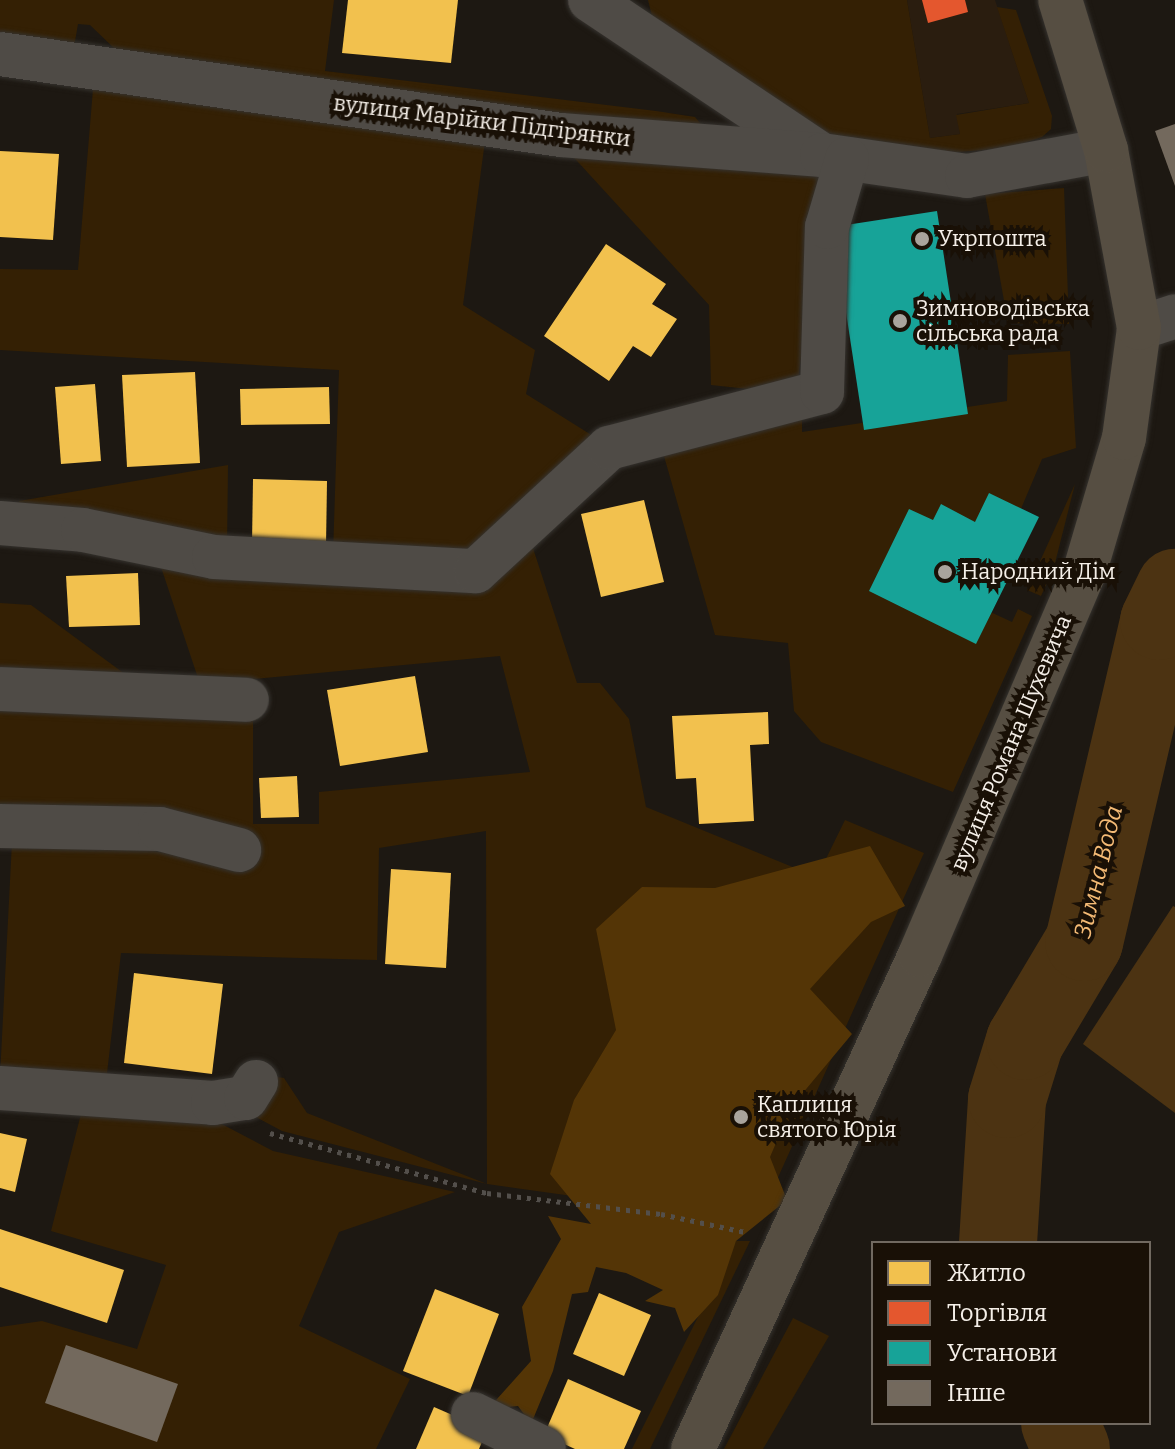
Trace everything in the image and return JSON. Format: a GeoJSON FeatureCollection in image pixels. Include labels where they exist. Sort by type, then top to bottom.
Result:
{"type":"FeatureCollection","features":[{"type":"Feature","properties":{"kind":"main road","name":"вулиця Романа Шухевича"},"geometry":{"type":"LineString","coordinates":[[693,1449],[920,955],[1086,567],[1157,322],[1060,0]]}},
{"type":"Feature","properties":{"kind":"street"},"geometry":{"type":"LineString","coordinates":[[0,523],[83,530],[214,557],[476,571],[609,448],[822,392],[827,227],[834,157],[590,0]]}},
{"type":"Feature","properties":{"kind":"street","name":"вулиця Марійки Підгірянки"},"geometry":{"type":"LineString","coordinates":[[0,54],[561,135],[834,157],[967,176],[1106,150]]}},
{"type":"Feature","properties":{"kind":"street"},"geometry":{"type":"LineString","coordinates":[[0,689],[247,700]]}},
{"type":"Feature","properties":{"kind":"street"},"geometry":{"type":"LineString","coordinates":[[0,826],[160,829],[239,850]]}},
{"type":"Feature","properties":{"kind":"street"},"geometry":{"type":"LineString","coordinates":[[0,1088],[213,1103],[246,1098],[256,1082]]}},
{"type":"Feature","properties":{"kind":"street"},"geometry":{"type":"LineString","coordinates":[[473,1414],[544,1449]]}},
{"type":"Feature","properties":{"kind":"path"},"geometry":{"type":"LineString","coordinates":[[213,1103],[278,1138],[487,1193],[661,1214],[753,1234]]}},
{"type":"Feature","properties":{"kind":"shaded area"},"geometry":{"type":"Polygon","coordinates":[[[0,0],[334,0],[325,71],[656,111],[695,117],[705,129],[560,116],[118,52],[90,25],[78,24],[74,47],[0,39],[0,0]]]}},
{"type":"Feature","properties":{"kind":"shaded area"},"geometry":{"type":"Polygon","coordinates":[[[648,0],[907,0],[930,138],[960,134],[956,115],[1029,103],[997,7],[1016,10],[1052,116],[1051,129],[1042,137],[1009,148],[958,152],[871,148],[799,123],[654,24],[648,0]]]}},
{"type":"Feature","properties":{"kind":"shaded area"},"geometry":{"type":"Polygon","coordinates":[[[907,0],[995,0],[1029,103],[957,114],[960,134],[930,138],[907,0]]]}},
{"type":"Feature","properties":{"kind":"shaded area"},"geometry":{"type":"Polygon","coordinates":[[[93,89],[485,141],[463,305],[535,350],[526,394],[593,436],[474,560],[333,554],[339,370],[0,350],[0,269],[78,270],[93,89]]]}},
{"type":"Feature","properties":{"kind":"shaded area"},"geometry":{"type":"Polygon","coordinates":[[[567,150],[821,177],[798,383],[785,393],[711,385],[709,305],[567,150]]]}},
{"type":"Feature","properties":{"kind":"shaded area"},"geometry":{"type":"Polygon","coordinates":[[[1064,188],[1069,324],[1008,323],[985,194],[1064,188]]]}},
{"type":"Feature","properties":{"kind":"shaded area"},"geometry":{"type":"Polygon","coordinates":[[[1070,351],[1076,448],[1042,459],[1015,523],[928,583],[1012,622],[1018,609],[1032,616],[953,792],[821,742],[794,711],[788,643],[715,635],[662,449],[802,414],[802,432],[1007,401],[1008,355],[1070,351]]]}},
{"type":"Feature","properties":{"kind":"shaded area"},"geometry":{"type":"Polygon","coordinates":[[[228,465],[227,548],[23,517],[19,501],[228,465]]]}},
{"type":"Feature","properties":{"kind":"shaded area"},"geometry":{"type":"Polygon","coordinates":[[[1075,484],[1054,567],[1041,596],[1027,590],[1075,484]]]}},
{"type":"Feature","properties":{"kind":"shaded area"},"geometry":{"type":"Polygon","coordinates":[[[530,539],[577,683],[600,683],[629,719],[646,807],[817,877],[845,820],[924,853],[758,1222],[487,1184],[486,831],[379,848],[377,960],[121,953],[106,1082],[0,1076],[12,842],[90,840],[253,868],[258,839],[162,817],[0,815],[0,703],[253,716],[253,824],[319,824],[319,792],[530,772],[500,656],[200,684],[157,555],[323,577],[530,539]]]}},
{"type":"Feature","properties":{"kind":"shaded area"},"geometry":{"type":"Polygon","coordinates":[[[0,603],[31,605],[133,680],[0,675],[0,603]]]}},
{"type":"Feature","properties":{"kind":"shaded area"},"geometry":{"type":"Polygon","coordinates":[[[870,846],[905,906],[871,922],[810,989],[852,1034],[792,1106],[770,1157],[787,1200],[736,1241],[718,1295],[684,1332],[675,1308],[645,1301],[663,1290],[626,1273],[596,1267],[588,1292],[572,1294],[553,1371],[531,1424],[518,1406],[488,1409],[531,1361],[522,1307],[561,1239],[548,1216],[591,1224],[550,1174],[574,1100],[616,1030],[596,929],[642,887],[715,888],[870,846]]]}},
{"type":"Feature","properties":{"kind":"shaded area"},"geometry":{"type":"Polygon","coordinates":[[[1175,907],[1175,1113],[1083,1044],[1175,907]]]}},
{"type":"Feature","properties":{"kind":"shaded area"},"geometry":{"type":"Polygon","coordinates":[[[269,1076],[284,1078],[307,1113],[487,1184],[282,1131],[239,1108],[269,1076]]]}},
{"type":"Feature","properties":{"kind":"shaded area"},"geometry":{"type":"Polygon","coordinates":[[[82,1110],[214,1120],[273,1151],[455,1192],[339,1232],[299,1326],[410,1379],[376,1449],[0,1449],[0,1327],[42,1321],[137,1349],[166,1265],[51,1231],[82,1110]]]}},
{"type":"Feature","properties":{"kind":"shaded area"},"geometry":{"type":"Polygon","coordinates":[[[736,1241],[750,1241],[650,1449],[632,1449],[736,1241]]]}},
{"type":"Feature","properties":{"kind":"shaded area"},"geometry":{"type":"Polygon","coordinates":[[[793,1318],[829,1336],[763,1449],[724,1449],[793,1318]]]}},
{"type":"Feature","properties":{"kind":"building: Житло"},"geometry":{"type":"Polygon","coordinates":[[[348,0],[458,0],[451,63],[342,53],[348,0]]]}},
{"type":"Feature","properties":{"kind":"building: Житло"},"geometry":{"type":"Polygon","coordinates":[[[0,151],[59,154],[53,240],[0,237],[0,151]]]}},
{"type":"Feature","properties":{"kind":"building: Житло"},"geometry":{"type":"Polygon","coordinates":[[[606,244],[666,284],[652,304],[677,319],[651,357],[633,346],[609,381],[544,336],[606,244]]]}},
{"type":"Feature","properties":{"kind":"building: Житло"},"geometry":{"type":"Polygon","coordinates":[[[195,372],[200,463],[127,467],[122,375],[195,372]]]}},
{"type":"Feature","properties":{"kind":"building: Житло"},"geometry":{"type":"Polygon","coordinates":[[[95,384],[101,461],[61,464],[55,387],[95,384]]]}},
{"type":"Feature","properties":{"kind":"building: Житло"},"geometry":{"type":"Polygon","coordinates":[[[329,387],[330,424],[241,425],[240,389],[329,387]]]}},
{"type":"Feature","properties":{"kind":"building: Житло"},"geometry":{"type":"Polygon","coordinates":[[[253,479],[327,481],[326,545],[252,544],[253,479]]]}},
{"type":"Feature","properties":{"kind":"building: Житло"},"geometry":{"type":"Polygon","coordinates":[[[644,500],[664,582],[601,597],[581,514],[644,500]]]}},
{"type":"Feature","properties":{"kind":"building: Житло"},"geometry":{"type":"Polygon","coordinates":[[[138,573],[140,625],[69,627],[66,576],[138,573]]]}},
{"type":"Feature","properties":{"kind":"building: Житло"},"geometry":{"type":"Polygon","coordinates":[[[415,676],[428,752],[340,766],[327,690],[415,676]]]}},
{"type":"Feature","properties":{"kind":"building: Житло"},"geometry":{"type":"Polygon","coordinates":[[[768,712],[769,744],[750,745],[754,821],[699,824],[696,778],[676,779],[672,716],[768,712]]]}},
{"type":"Feature","properties":{"kind":"building: Житло"},"geometry":{"type":"Polygon","coordinates":[[[297,776],[299,817],[261,818],[259,778],[297,776]]]}},
{"type":"Feature","properties":{"kind":"building: Житло"},"geometry":{"type":"Polygon","coordinates":[[[391,869],[451,873],[446,968],[385,964],[391,869]]]}},
{"type":"Feature","properties":{"kind":"building: Житло"},"geometry":{"type":"Polygon","coordinates":[[[134,973],[223,984],[212,1074],[124,1063],[134,973]]]}},
{"type":"Feature","properties":{"kind":"building: Житло"},"geometry":{"type":"Polygon","coordinates":[[[0,1133],[27,1139],[15,1192],[0,1188],[0,1133]]]}},
{"type":"Feature","properties":{"kind":"building: Житло"},"geometry":{"type":"Polygon","coordinates":[[[0,1229],[124,1270],[107,1323],[0,1287],[0,1229]]]}},
{"type":"Feature","properties":{"kind":"building: Житло"},"geometry":{"type":"Polygon","coordinates":[[[435,1289],[499,1314],[468,1396],[403,1371],[435,1289]]]}},
{"type":"Feature","properties":{"kind":"building: Житло"},"geometry":{"type":"Polygon","coordinates":[[[599,1293],[651,1315],[624,1376],[573,1354],[599,1293]]]}},
{"type":"Feature","properties":{"kind":"building: Житло"},"geometry":{"type":"Polygon","coordinates":[[[568,1379],[641,1411],[624,1449],[575,1449],[544,1435],[568,1379]]]}},
{"type":"Feature","properties":{"kind":"building: Житло"},"geometry":{"type":"Polygon","coordinates":[[[434,1407],[487,1430],[479,1449],[416,1449],[434,1407]]]}},
{"type":"Feature","properties":{"kind":"building: Торгівля"},"geometry":{"type":"Polygon","coordinates":[[[922,0],[965,0],[968,12],[928,23],[922,0]]]}},
{"type":"Feature","properties":{"kind":"building: Установи","name":"Зимноводівська сільська рада"},"geometry":{"type":"Polygon","coordinates":[[[937,211],[968,414],[864,430],[833,227],[937,211]]]}},
{"type":"Feature","properties":{"kind":"building: Установи","name":"Народний Дім"},"geometry":{"type":"Polygon","coordinates":[[[989,493],[1039,517],[976,644],[869,591],[909,509],[933,520],[941,504],[975,522],[989,493]]]}},
{"type":"Feature","properties":{"kind":"building: Інше"},"geometry":{"type":"Polygon","coordinates":[[[1175,124],[1175,186],[1155,131],[1175,124]]]}},
{"type":"Feature","properties":{"kind":"building: Інше"},"geometry":{"type":"Polygon","coordinates":[[[66,1345],[178,1384],[157,1442],[45,1403],[66,1345]]]}},
{"type":"Feature","properties":{"kind":"waterway","name":"Зимна Вода"},"geometry":{"type":"LineString","coordinates":[[998,1241],[1007,1099],[1025,1041],[1084,942],[1159,621],[1175,588]]}},
{"type":"Feature","properties":{"kind":"waterway","name":"Зимна Вода"},"geometry":{"type":"LineString","coordinates":[[1061,1425],[1071,1449]]}},
{"type":"Feature","properties":{"kind":"place","name":"Укрпошта"},"geometry":{"type":"Point","coordinates":[922,239]}},
{"type":"Feature","properties":{"kind":"place","name":"Зимноводівська сільська рада"},"geometry":{"type":"Point","coordinates":[900,321]}},
{"type":"Feature","properties":{"kind":"place","name":"Народний Дім"},"geometry":{"type":"Point","coordinates":[945,572]}},
{"type":"Feature","properties":{"kind":"place","name":"Каплиця святого Юрія"},"geometry":{"type":"Point","coordinates":[741,1117]}}]}
